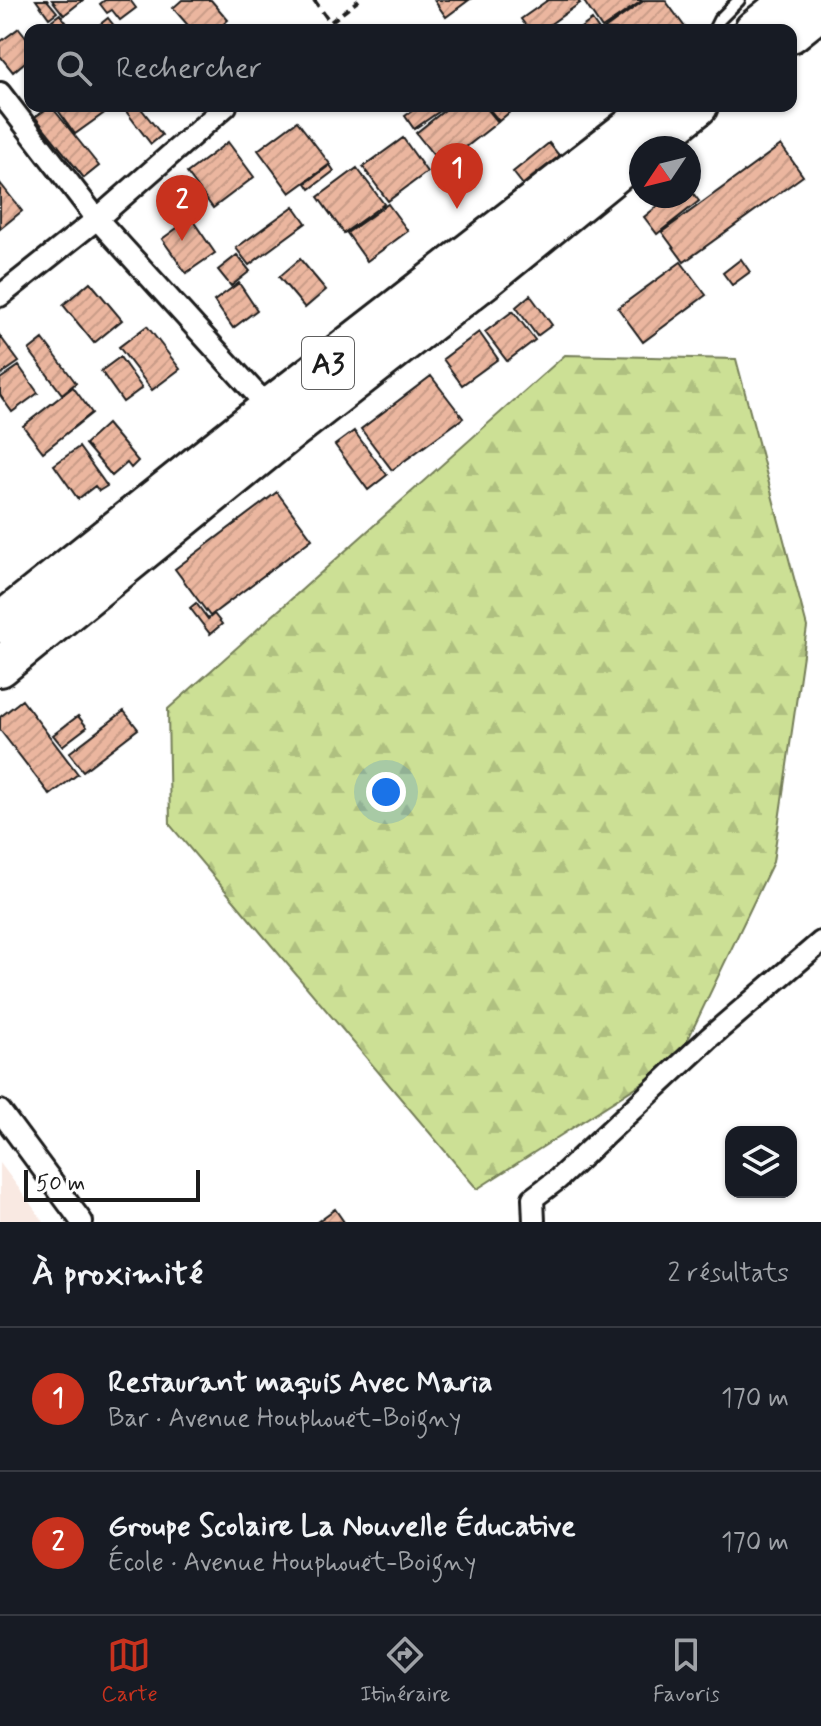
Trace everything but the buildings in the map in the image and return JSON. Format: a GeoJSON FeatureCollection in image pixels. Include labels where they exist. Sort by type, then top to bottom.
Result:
{"type":"FeatureCollection","features":[{"type":"Feature","properties":{"kind":"highway"},"geometry":{"type":"LineString","coordinates":[[761,24],[791,0]]}},
{"type":"Feature","properties":{"kind":"highway"},"geometry":{"type":"LineString","coordinates":[[797,28],[821,9]]}},
{"type":"Feature","properties":{"kind":"highway","name":"A3"},"geometry":{"type":"LineString","coordinates":[[0,623],[269,408],[650,112]]}},
{"type":"Feature","properties":{"kind":"highway"},"geometry":{"type":"LineString","coordinates":[[661,136],[691,112]]}},
{"type":"Feature","properties":{"kind":"highway","name":"A3"},"geometry":{"type":"LineString","coordinates":[[0,667],[629,162]]}},
{"type":"Feature","properties":{"kind":"street"},"geometry":{"type":"LineString","coordinates":[[0,93],[97,219],[269,408]]}},
{"type":"Feature","properties":{"kind":"street"},"geometry":{"type":"LineString","coordinates":[[0,296],[97,219],[219,112]]}},
{"type":"Feature","properties":{"kind":"street"},"geometry":{"type":"LineString","coordinates":[[534,1222],[533,1198],[558,1179],[710,1037],[821,942]]}},
{"type":"Feature","properties":{"kind":"street"},"geometry":{"type":"LineString","coordinates":[[0,1111],[82,1222]]}},
{"type":"Feature","properties":{"kind":"lane"},"geometry":{"type":"LineString","coordinates":[[717,24],[739,0]]}},
{"type":"Feature","properties":{"kind":"path"},"geometry":{"type":"LineString","coordinates":[[314,0],[330,22]]}},
{"type":"Feature","properties":{"kind":"path"},"geometry":{"type":"LineString","coordinates":[[328,24],[359,0]]}},
{"type":"Feature","properties":{"kind":"shaded area"},"geometry":{"type":"Polygon","coordinates":[[[0,1163],[44,1222],[0,1222],[0,1163]]]}},
{"type":"Feature","properties":{"kind":"green space"},"geometry":{"type":"Polygon","coordinates":[[[565,355],[736,359],[807,627],[773,862],[678,1060],[477,1189],[170,825],[168,709],[565,355]]]}},
{"type":"Feature","properties":{"kind":"place","name":"Restaurant maquis Avec Maria"},"geometry":{"type":"Point","coordinates":[457,209]}},
{"type":"Feature","properties":{"kind":"place","name":"Groupe Scolaire La Nouvelle Éducative"},"geometry":{"type":"Point","coordinates":[182,241]}}]}
